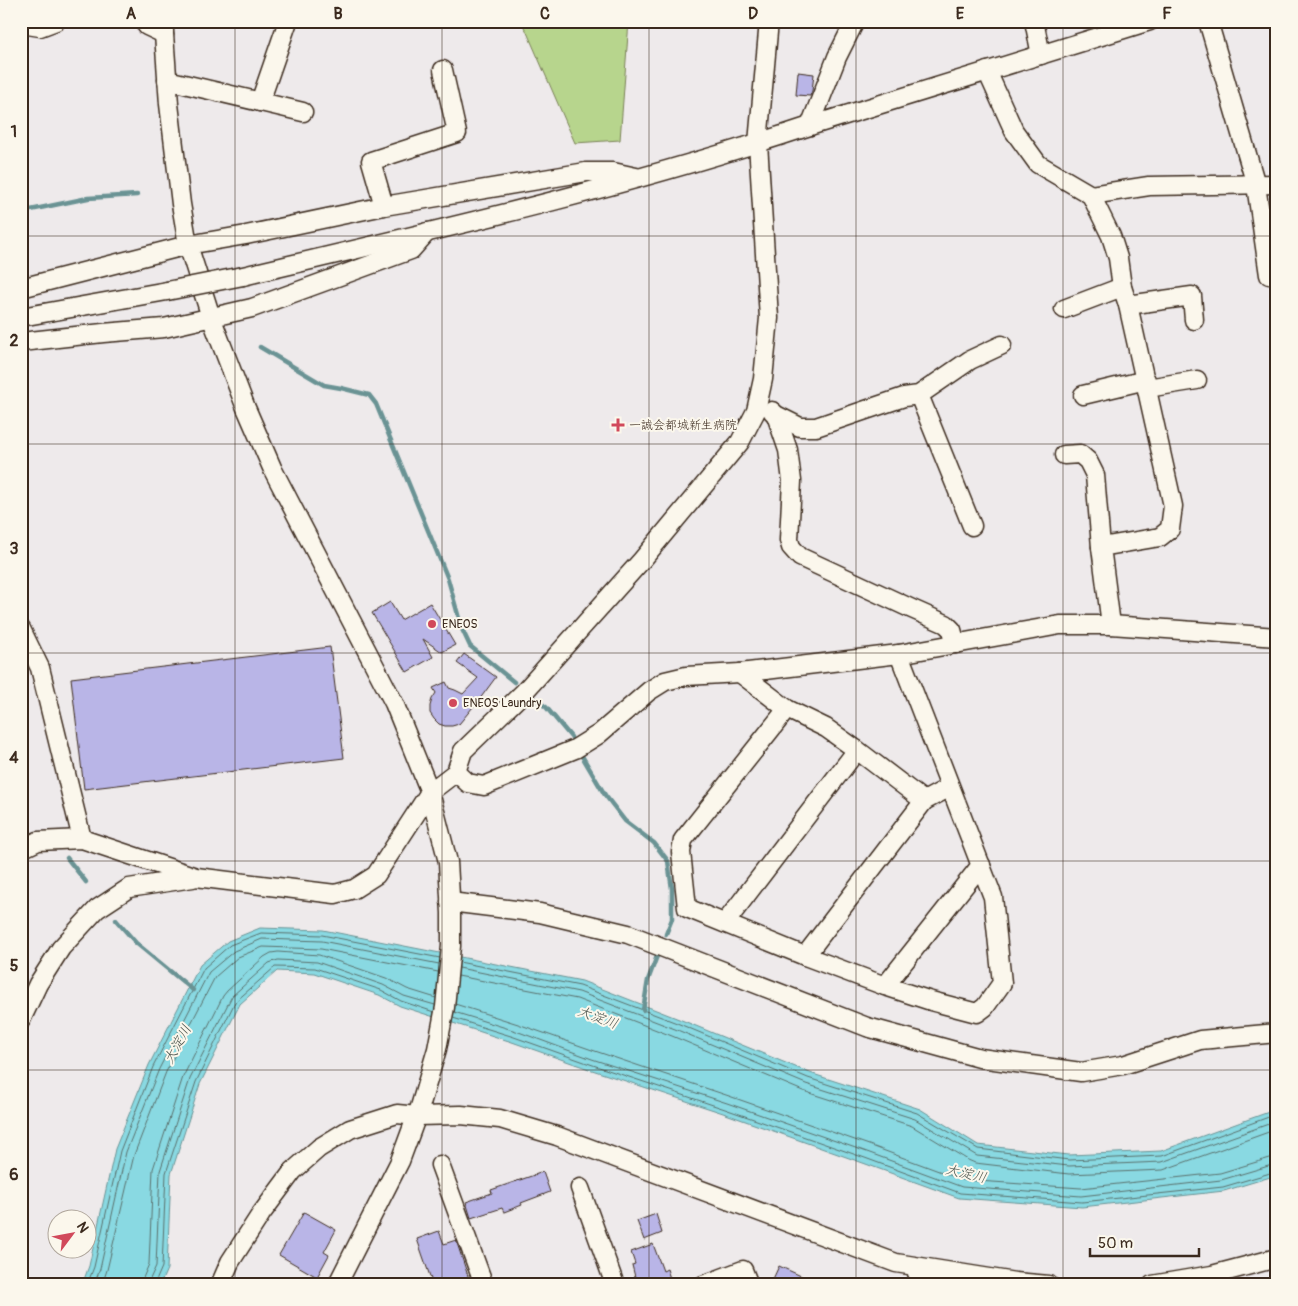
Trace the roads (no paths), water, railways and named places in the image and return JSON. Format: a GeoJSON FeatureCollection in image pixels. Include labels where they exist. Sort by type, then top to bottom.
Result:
{"type":"FeatureCollection","features":[{"type":"Feature","properties":{"kind":"street"},"geometry":{"type":"LineString","coordinates":[[21,24],[40,27],[56,21]]}},
{"type":"Feature","properties":{"kind":"street"},"geometry":{"type":"LineString","coordinates":[[144,21],[148,26],[164,28],[167,80],[188,245],[211,317],[246,408],[273,470],[394,703],[430,792],[448,862],[451,946],[445,1007],[437,1049],[419,1111],[400,1161],[338,1285]]}},
{"type":"Feature","properties":{"kind":"street"},"geometry":{"type":"LineString","coordinates":[[260,102],[288,21]]}},
{"type":"Feature","properties":{"kind":"street"},"geometry":{"type":"LineString","coordinates":[[21,849],[38,841],[82,839],[196,877],[335,894],[354,889],[376,875],[430,792],[456,772],[463,752],[524,692],[642,560],[740,442],[756,411],[763,379],[769,318],[758,143],[769,21]]}},
{"type":"Feature","properties":{"kind":"street"},"geometry":{"type":"LineString","coordinates":[[810,126],[837,57],[855,21]]}},
{"type":"Feature","properties":{"kind":"street"},"geometry":{"type":"LineString","coordinates":[[1034,21],[1041,55]]}},
{"type":"Feature","properties":{"kind":"street"},"geometry":{"type":"LineString","coordinates":[[21,317],[243,276],[482,219],[639,178],[1150,21]]}},
{"type":"Feature","properties":{"kind":"street"},"geometry":{"type":"LineString","coordinates":[[1208,21],[1256,185],[1269,275],[1277,274]]}},
{"type":"Feature","properties":{"kind":"street"},"geometry":{"type":"LineString","coordinates":[[384,206],[371,161],[457,133],[443,70]]}},
{"type":"Feature","properties":{"kind":"street"},"geometry":{"type":"LineString","coordinates":[[987,71],[1014,131],[1038,164],[1091,195],[1112,236],[1118,258],[1122,287],[1128,305],[1173,506],[1170,529],[1160,538],[1100,547]]}},
{"type":"Feature","properties":{"kind":"street"},"geometry":{"type":"LineString","coordinates":[[167,80],[303,112]]}},
{"type":"Feature","properties":{"kind":"street"},"geometry":{"type":"LineString","coordinates":[[21,288],[188,245],[246,235],[384,206],[586,172],[613,172],[639,178]]}},
{"type":"Feature","properties":{"kind":"street"},"geometry":{"type":"LineString","coordinates":[[1091,195],[1149,186],[1277,184]]}},
{"type":"Feature","properties":{"kind":"street"},"geometry":{"type":"LineString","coordinates":[[21,342],[164,328],[252,308],[411,250],[427,232]]}},
{"type":"Feature","properties":{"kind":"street"},"geometry":{"type":"LineString","coordinates":[[1064,309],[1122,287]]}},
{"type":"Feature","properties":{"kind":"street"},"geometry":{"type":"LineString","coordinates":[[1128,305],[1192,296],[1194,320]]}},
{"type":"Feature","properties":{"kind":"street"},"geometry":{"type":"LineString","coordinates":[[759,398],[776,415],[800,427],[816,427],[904,397],[919,395],[970,360],[1002,345]]}},
{"type":"Feature","properties":{"kind":"street"},"geometry":{"type":"LineString","coordinates":[[1083,395],[1146,384],[1197,380]]}},
{"type":"Feature","properties":{"kind":"street"},"geometry":{"type":"LineString","coordinates":[[919,395],[972,526]]}},
{"type":"Feature","properties":{"kind":"street"},"geometry":{"type":"LineString","coordinates":[[776,415],[788,450],[792,481],[789,540],[791,548],[800,557],[946,624],[952,630],[956,644]]}},
{"type":"Feature","properties":{"kind":"street"},"geometry":{"type":"LineString","coordinates":[[1064,455],[1080,454],[1088,461],[1095,476],[1100,547],[1111,624]]}},
{"type":"Feature","properties":{"kind":"street"},"geometry":{"type":"LineString","coordinates":[[456,772],[468,783],[484,786],[575,748],[599,734],[649,691],[665,681],[686,676],[740,673],[899,654],[1060,625],[1111,624],[1277,637]]}},
{"type":"Feature","properties":{"kind":"street"},"geometry":{"type":"LineString","coordinates":[[21,629],[40,668],[82,839]]}},
{"type":"Feature","properties":{"kind":"street"},"geometry":{"type":"LineString","coordinates":[[787,709],[683,840],[681,852],[687,908],[885,986],[977,1013],[985,1007],[1002,983],[993,897],[899,654]]}},
{"type":"Feature","properties":{"kind":"street"},"geometry":{"type":"LineString","coordinates":[[740,673],[787,709],[826,728],[858,750],[924,801]]}},
{"type":"Feature","properties":{"kind":"street"},"geometry":{"type":"LineString","coordinates":[[725,923],[858,750]]}},
{"type":"Feature","properties":{"kind":"street"},"geometry":{"type":"LineString","coordinates":[[805,956],[924,801],[950,787]]}},
{"type":"Feature","properties":{"kind":"street"},"geometry":{"type":"LineString","coordinates":[[885,986],[981,865]]}},
{"type":"Feature","properties":{"kind":"street"},"geometry":{"type":"LineString","coordinates":[[21,1020],[38,984],[61,948],[97,909],[129,888],[196,877]]}},
{"type":"Feature","properties":{"kind":"street"},"geometry":{"type":"LineString","coordinates":[[451,908],[540,912],[628,934],[867,1027],[980,1058],[1081,1072],[1123,1064],[1200,1040],[1277,1033]]}},
{"type":"Feature","properties":{"kind":"street"},"geometry":{"type":"LineString","coordinates":[[220,1285],[230,1262],[261,1214],[293,1170],[319,1148],[350,1129],[397,1114],[419,1111],[500,1119],[556,1136],[896,1263],[943,1285]]}},
{"type":"Feature","properties":{"kind":"street"},"geometry":{"type":"LineString","coordinates":[[440,1165],[484,1285]]}},
{"type":"Feature","properties":{"kind":"street"},"geometry":{"type":"LineString","coordinates":[[580,1188],[615,1285]]}},
{"type":"Feature","properties":{"kind":"street"},"geometry":{"type":"LineString","coordinates":[[1152,1285],[1212,1275],[1277,1258]]}},
{"type":"Feature","properties":{"kind":"street"},"geometry":{"type":"LineString","coordinates":[[896,1263],[1015,1282],[1049,1285]]}},
{"type":"Feature","properties":{"kind":"street"},"geometry":{"type":"LineString","coordinates":[[703,1285],[743,1270],[749,1285]]}},
{"type":"Feature","properties":{"kind":"water","name":"大淀川"},"geometry":{"type":"Polygon","coordinates":[[[260,928],[323,930],[582,981],[810,1073],[920,1109],[978,1145],[1069,1155],[1161,1151],[1277,1109],[1277,1175],[1224,1191],[1082,1207],[959,1198],[723,1113],[400,1006],[379,995],[314,973],[277,971],[240,1004],[200,1084],[171,1174],[167,1269],[160,1285],[82,1285],[91,1258],[98,1258],[98,1226],[115,1149],[149,1065],[200,965],[228,941],[260,928]]]}},
{"type":"Feature","properties":{"kind":"waterway"},"geometry":{"type":"LineString","coordinates":[[21,212],[88,198],[137,195]]}},
{"type":"Feature","properties":{"kind":"waterway"},"geometry":{"type":"LineString","coordinates":[[260,347],[324,385],[369,395],[376,404],[448,579],[462,629],[470,646],[514,682]]}},
{"type":"Feature","properties":{"kind":"waterway"},"geometry":{"type":"LineString","coordinates":[[535,699],[546,707],[571,737]]}},
{"type":"Feature","properties":{"kind":"waterway"},"geometry":{"type":"LineString","coordinates":[[582,756],[605,795],[625,821],[654,843],[668,861],[672,889],[672,919],[666,934]]}},
{"type":"Feature","properties":{"kind":"waterway"},"geometry":{"type":"LineString","coordinates":[[67,858],[86,882]]}},
{"type":"Feature","properties":{"kind":"waterway"},"geometry":{"type":"LineString","coordinates":[[116,920],[136,943],[193,990]]}},
{"type":"Feature","properties":{"kind":"waterway"},"geometry":{"type":"LineString","coordinates":[[643,1010],[648,980],[657,956]]}},
{"type":"Feature","properties":{"kind":"place","name":"一誠会都城新生病院"},"geometry":{"type":"Point","coordinates":[618,425]}},
{"type":"Feature","properties":{"kind":"place","name":"ENEOS"},"geometry":{"type":"Point","coordinates":[432,624]}},
{"type":"Feature","properties":{"kind":"place","name":"ENEOS Laundry"},"geometry":{"type":"Point","coordinates":[453,703]}}]}
